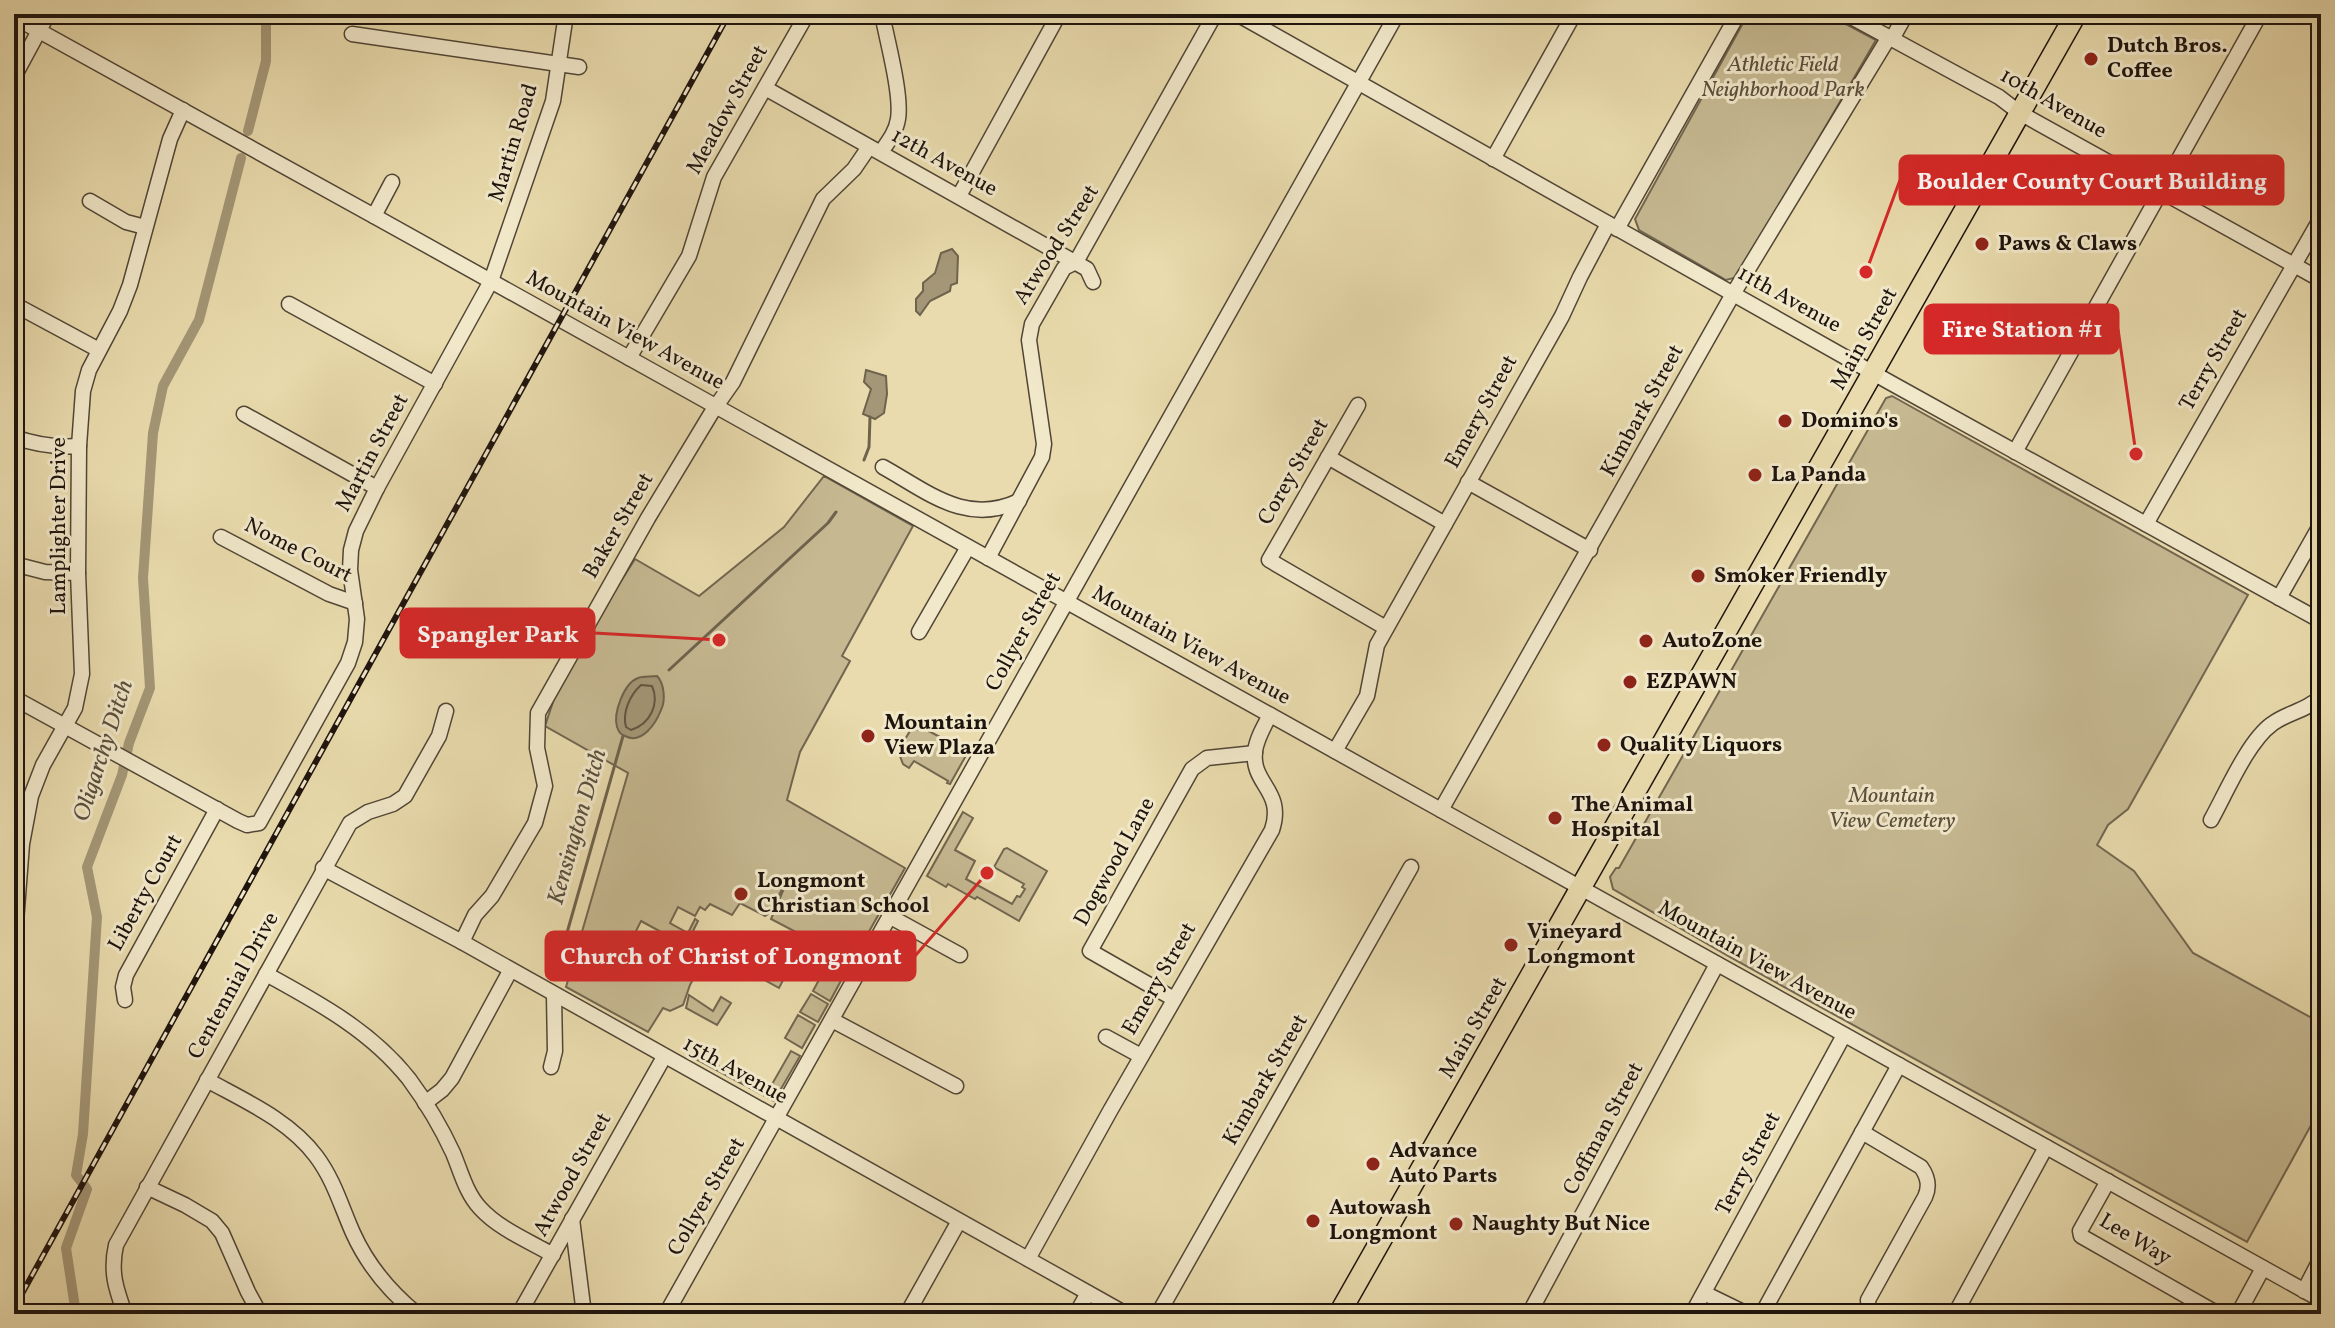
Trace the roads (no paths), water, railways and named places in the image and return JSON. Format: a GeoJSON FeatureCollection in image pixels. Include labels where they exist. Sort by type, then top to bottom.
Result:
{"type":"FeatureCollection","features":[{"type":"Feature","properties":{"kind":"highway","name":"Main Street"},"geometry":{"type":"LineString","coordinates":[[1339,1314],[2076,14]]}},
{"type":"Feature","properties":{"kind":"street"},"geometry":{"type":"LineString","coordinates":[[14,77],[48,14]]}},
{"type":"Feature","properties":{"kind":"street","name":"Martin Road"},"geometry":{"type":"LineString","coordinates":[[491,281],[545,129],[566,14]]}},
{"type":"Feature","properties":{"kind":"street","name":"Meadow Street"},"geometry":{"type":"LineString","coordinates":[[629,358],[689,256],[714,177],[807,14]]}},
{"type":"Feature","properties":{"kind":"street","name":"Baker Street"},"geometry":{"type":"LineString","coordinates":[[462,942],[475,915],[492,896],[535,823],[545,786],[537,748],[538,713],[648,518],[733,382],[823,199],[893,135],[899,104],[882,14]]}},
{"type":"Feature","properties":{"kind":"street"},"geometry":{"type":"LineString","coordinates":[[959,196],[1059,14]]}},
{"type":"Feature","properties":{"kind":"street","name":"Atwood Street"},"geometry":{"type":"LineString","coordinates":[[988,558],[1042,457],[1044,444],[1030,356],[1032,324],[1064,268],[1076,262],[1215,14]]}},
{"type":"Feature","properties":{"kind":"street","name":"11th Avenue"},"geometry":{"type":"LineString","coordinates":[[1237,14],[1873,373],[2321,621]]}},
{"type":"Feature","properties":{"kind":"street","name":"Collyer Street"},"geometry":{"type":"LineString","coordinates":[[666,1314],[1397,14]]}},
{"type":"Feature","properties":{"kind":"street"},"geometry":{"type":"LineString","coordinates":[[1493,159],[1574,14]]}},
{"type":"Feature","properties":{"kind":"street","name":"Emery Street"},"geometry":{"type":"LineString","coordinates":[[1335,751],[1367,696],[1377,645],[1386,628],[1613,226],[1738,14]]}},
{"type":"Feature","properties":{"kind":"street","name":"10th Avenue"},"geometry":{"type":"LineString","coordinates":[[1846,14],[2321,280]]}},
{"type":"Feature","properties":{"kind":"street","name":"Kimbark Street"},"geometry":{"type":"LineString","coordinates":[[1441,810],[1733,294],[1906,14]]}},
{"type":"Feature","properties":{"kind":"street"},"geometry":{"type":"LineString","coordinates":[[2015,452],[2260,14]]}},
{"type":"Feature","properties":{"kind":"street","name":"Mountain View Avenue"},"geometry":{"type":"LineString","coordinates":[[14,17],[2321,1300]]}},
{"type":"Feature","properties":{"kind":"street"},"geometry":{"type":"LineString","coordinates":[[352,34],[579,67]]}},
{"type":"Feature","properties":{"kind":"street","name":"12th Avenue"},"geometry":{"type":"LineString","coordinates":[[765,88],[1076,262],[1087,269],[1093,282]]}},
{"type":"Feature","properties":{"kind":"street","name":"Lamplighter Drive"},"geometry":{"type":"LineString","coordinates":[[14,947],[22,844],[31,796],[43,765],[75,708],[82,674],[78,573],[79,446],[83,391],[89,370],[130,285],[170,139],[183,110]]}},
{"type":"Feature","properties":{"kind":"street"},"geometry":{"type":"LineString","coordinates":[[374,216],[392,182]]}},
{"type":"Feature","properties":{"kind":"street"},"geometry":{"type":"LineString","coordinates":[[90,201],[126,222],[145,227]]}},
{"type":"Feature","properties":{"kind":"street","name":"Terry Street"},"geometry":{"type":"LineString","coordinates":[[2146,524],[2321,218]]}},
{"type":"Feature","properties":{"kind":"street","name":"Martin Street"},"geometry":{"type":"LineString","coordinates":[[217,809],[247,825],[259,823],[348,663],[355,642],[357,619],[350,570],[356,531],[491,281]]}},
{"type":"Feature","properties":{"kind":"street"},"geometry":{"type":"LineString","coordinates":[[289,304],[435,384]]}},
{"type":"Feature","properties":{"kind":"street"},"geometry":{"type":"LineString","coordinates":[[21,308],[99,350]]}},
{"type":"Feature","properties":{"kind":"street","name":"Corey Street"},"geometry":{"type":"LineString","coordinates":[[1358,405],[1269,560],[1386,628]]}},
{"type":"Feature","properties":{"kind":"street"},"geometry":{"type":"LineString","coordinates":[[244,414],[377,488]]}},
{"type":"Feature","properties":{"kind":"street"},"geometry":{"type":"LineString","coordinates":[[14,437],[34,445],[55,448],[79,446]]}},
{"type":"Feature","properties":{"kind":"street"},"geometry":{"type":"LineString","coordinates":[[1328,457],[1445,524]]}},
{"type":"Feature","properties":{"kind":"street"},"geometry":{"type":"LineString","coordinates":[[883,467],[951,505],[968,510],[1004,508],[1019,501]]}},
{"type":"Feature","properties":{"kind":"street"},"geometry":{"type":"LineString","coordinates":[[1468,482],[1590,550]]}},
{"type":"Feature","properties":{"kind":"street"},"geometry":{"type":"LineString","coordinates":[[2279,598],[2321,524]]}},
{"type":"Feature","properties":{"kind":"street","name":"Nome Court"},"geometry":{"type":"LineString","coordinates":[[221,537],[329,594],[355,603]]}},
{"type":"Feature","properties":{"kind":"street"},"geometry":{"type":"LineString","coordinates":[[919,632],[968,547]]}},
{"type":"Feature","properties":{"kind":"street"},"geometry":{"type":"LineString","coordinates":[[14,564],[45,572],[78,573]]}},
{"type":"Feature","properties":{"kind":"street"},"geometry":{"type":"LineString","coordinates":[[2211,820],[2259,735],[2276,721],[2301,711],[2321,696]]}},
{"type":"Feature","properties":{"kind":"street"},"geometry":{"type":"LineString","coordinates":[[14,698],[217,809]]}},
{"type":"Feature","properties":{"kind":"street","name":"Centennial Drive"},"geometry":{"type":"LineString","coordinates":[[125,1314],[114,1286],[116,1245],[350,823],[405,796],[439,736],[446,711]]}},
{"type":"Feature","properties":{"kind":"street"},"geometry":{"type":"LineString","coordinates":[[1255,753],[1270,715]]}},
{"type":"Feature","properties":{"kind":"street","name":"Emery Street"},"geometry":{"type":"LineString","coordinates":[[1028,1259],[1272,830],[1276,805],[1260,777],[1255,753]]}},
{"type":"Feature","properties":{"kind":"street","name":"Dogwood Lane"},"geometry":{"type":"LineString","coordinates":[[1174,999],[1090,951],[1192,769],[1207,758],[1255,753]]}},
{"type":"Feature","properties":{"kind":"street","name":"Liberty Court"},"geometry":{"type":"LineString","coordinates":[[125,1000],[123,987],[126,975],[217,809]]}},
{"type":"Feature","properties":{"kind":"street","name":"Kimbark Street"},"geometry":{"type":"LineString","coordinates":[[1158,1314],[1411,867]]}},
{"type":"Feature","properties":{"kind":"street","name":"15th Avenue"},"geometry":{"type":"LineString","coordinates":[[323,868],[462,942],[1126,1314]]}},
{"type":"Feature","properties":{"kind":"street"},"geometry":{"type":"LineString","coordinates":[[889,916],[960,955]]}},
{"type":"Feature","properties":{"kind":"street","name":"Coffman Street"},"geometry":{"type":"LineString","coordinates":[[1529,1314],[1717,964]]}},
{"type":"Feature","properties":{"kind":"street"},"geometry":{"type":"LineString","coordinates":[[425,1103],[452,1078],[510,971]]}},
{"type":"Feature","properties":{"kind":"street"},"geometry":{"type":"LineString","coordinates":[[266,974],[328,1008],[365,1034],[392,1059],[443,1131],[468,1192],[480,1208],[495,1221],[553,1255]]}},
{"type":"Feature","properties":{"kind":"street"},"geometry":{"type":"LineString","coordinates":[[551,1067],[555,1051],[554,995]]}},
{"type":"Feature","properties":{"kind":"street"},"geometry":{"type":"LineString","coordinates":[[832,1020],[956,1086]]}},
{"type":"Feature","properties":{"kind":"street","name":"Terry Street"},"geometry":{"type":"LineString","coordinates":[[1692,1314],[1844,1035]]}},
{"type":"Feature","properties":{"kind":"street"},"geometry":{"type":"LineString","coordinates":[[1106,1037],[1141,1056]]}},
{"type":"Feature","properties":{"kind":"street","name":"Atwood Street"},"geometry":{"type":"LineString","coordinates":[[519,1314],[664,1057]]}},
{"type":"Feature","properties":{"kind":"street"},"geometry":{"type":"LineString","coordinates":[[1762,1314],[1899,1065]]}},
{"type":"Feature","properties":{"kind":"street"},"geometry":{"type":"LineString","coordinates":[[207,1080],[273,1117],[296,1134],[315,1155],[331,1178],[354,1235],[371,1265],[391,1290],[417,1314]]}},
{"type":"Feature","properties":{"kind":"street"},"geometry":{"type":"LineString","coordinates":[[1862,1132],[1921,1167],[1927,1176],[1928,1186],[1925,1197],[1868,1300],[1869,1314]]}},
{"type":"Feature","properties":{"kind":"street"},"geometry":{"type":"LineString","coordinates":[[1955,1314],[2046,1147]]}},
{"type":"Feature","properties":{"kind":"street","name":"Lee Way"},"geometry":{"type":"LineString","coordinates":[[2108,1181],[2080,1231],[2081,1236],[2218,1314]]}},
{"type":"Feature","properties":{"kind":"street"},"geometry":{"type":"LineString","coordinates":[[147,1187],[212,1221],[222,1233],[260,1314]]}},
{"type":"Feature","properties":{"kind":"street"},"geometry":{"type":"LineString","coordinates":[[572,1219],[584,1314]]}},
{"type":"Feature","properties":{"kind":"street"},"geometry":{"type":"LineString","coordinates":[[907,1314],[959,1221]]}},
{"type":"Feature","properties":{"kind":"street"},"geometry":{"type":"LineString","coordinates":[[2304,1291],[2321,1258]]}},
{"type":"Feature","properties":{"kind":"street"},"geometry":{"type":"LineString","coordinates":[[2238,1314],[2263,1268]]}},
{"type":"Feature","properties":{"kind":"street"},"geometry":{"type":"LineString","coordinates":[[1076,1314],[1088,1293]]}},
{"type":"Feature","properties":{"kind":"street"},"geometry":{"type":"LineString","coordinates":[[1704,1293],[1747,1314]]}},
{"type":"Feature","properties":{"kind":"water"},"geometry":{"type":"Polygon","coordinates":[[[952,249],[958,256],[957,283],[951,285],[950,291],[930,301],[920,315],[916,311],[916,299],[923,291],[923,283],[935,273],[941,253],[952,249]]]}},
{"type":"Feature","properties":{"kind":"water"},"geometry":{"type":"Polygon","coordinates":[[[866,370],[886,376],[884,413],[875,419],[863,414],[871,389],[864,382],[866,370]]]}},
{"type":"Feature","properties":{"kind":"water"},"geometry":{"type":"Polygon","coordinates":[[[657,676],[664,697],[656,721],[637,738],[622,734],[616,721],[624,692],[638,678],[657,676]]]}},
{"type":"Feature","properties":{"kind":"waterway","name":"Oligarchy Ditch"},"geometry":{"type":"LineString","coordinates":[[248,131],[266,61],[266,14]]}},
{"type":"Feature","properties":{"kind":"waterway","name":"Oligarchy Ditch"},"geometry":{"type":"LineString","coordinates":[[76,1314],[66,1248],[87,1189],[76,1175],[83,1134],[97,917],[87,867],[122,775],[129,743],[150,688],[143,578],[153,433],[163,386],[199,320],[241,158]]}},
{"type":"Feature","properties":{"kind":"waterway","name":"Kensington Ditch"},"geometry":{"type":"LineString","coordinates":[[864,460],[869,447],[870,417]]}},
{"type":"Feature","properties":{"kind":"waterway","name":"Kensington Ditch"},"geometry":{"type":"LineString","coordinates":[[669,670],[828,523],[836,512]]}},
{"type":"Feature","properties":{"kind":"waterway","name":"Kensington Ditch"},"geometry":{"type":"LineString","coordinates":[[555,975],[623,736]]}},
{"type":"Feature","properties":{"kind":"railway"},"geometry":{"type":"LineString","coordinates":[[14,1308],[729,14]]}},
{"type":"Feature","properties":{"kind":"place","name":"Dutch Bros. Coffee"},"geometry":{"type":"Point","coordinates":[2091,59]}},
{"type":"Feature","properties":{"kind":"place","name":"Paws & Claws"},"geometry":{"type":"Point","coordinates":[1982,244]}},
{"type":"Feature","properties":{"kind":"place","name":"Boulder County Court Building"},"geometry":{"type":"Point","coordinates":[1866,272]}},
{"type":"Feature","properties":{"kind":"place","name":"Domino's"},"geometry":{"type":"Point","coordinates":[1785,421]}},
{"type":"Feature","properties":{"kind":"place","name":"Fire Station #1"},"geometry":{"type":"Point","coordinates":[2136,454]}},
{"type":"Feature","properties":{"kind":"place","name":"La Panda"},"geometry":{"type":"Point","coordinates":[1755,475]}},
{"type":"Feature","properties":{"kind":"place","name":"Smoker Friendly"},"geometry":{"type":"Point","coordinates":[1698,576]}},
{"type":"Feature","properties":{"kind":"place","name":"Spangler Park"},"geometry":{"type":"Point","coordinates":[719,640]}},
{"type":"Feature","properties":{"kind":"place","name":"AutoZone"},"geometry":{"type":"Point","coordinates":[1646,641]}},
{"type":"Feature","properties":{"kind":"place","name":"EZPAWN"},"geometry":{"type":"Point","coordinates":[1630,682]}},
{"type":"Feature","properties":{"kind":"place","name":"Mountain View Plaza"},"geometry":{"type":"Point","coordinates":[868,736]}},
{"type":"Feature","properties":{"kind":"place","name":"Quality Liquors"},"geometry":{"type":"Point","coordinates":[1604,745]}},
{"type":"Feature","properties":{"kind":"place","name":"The Animal Hospital"},"geometry":{"type":"Point","coordinates":[1555,818]}},
{"type":"Feature","properties":{"kind":"place","name":"Church of Christ of Longmont"},"geometry":{"type":"Point","coordinates":[987,873]}},
{"type":"Feature","properties":{"kind":"place","name":"Longmont Christian School"},"geometry":{"type":"Point","coordinates":[741,894]}},
{"type":"Feature","properties":{"kind":"place","name":"Vineyard Longmont"},"geometry":{"type":"Point","coordinates":[1511,945]}},
{"type":"Feature","properties":{"kind":"place","name":"Advance Auto Parts"},"geometry":{"type":"Point","coordinates":[1373,1164]}},
{"type":"Feature","properties":{"kind":"place","name":"Autowash Longmont"},"geometry":{"type":"Point","coordinates":[1313,1221]}},
{"type":"Feature","properties":{"kind":"place","name":"Naughty But Nice"},"geometry":{"type":"Point","coordinates":[1456,1224]}},
{"type":"Feature","properties":{"kind":"park label","name":"Athletic Field Neighborhood Park"},"geometry":{"type":"Point","coordinates":[1783,78]}},
{"type":"Feature","properties":{"kind":"park label","name":"Mountain View Cemetery"},"geometry":{"type":"Point","coordinates":[1892,808]}}]}
